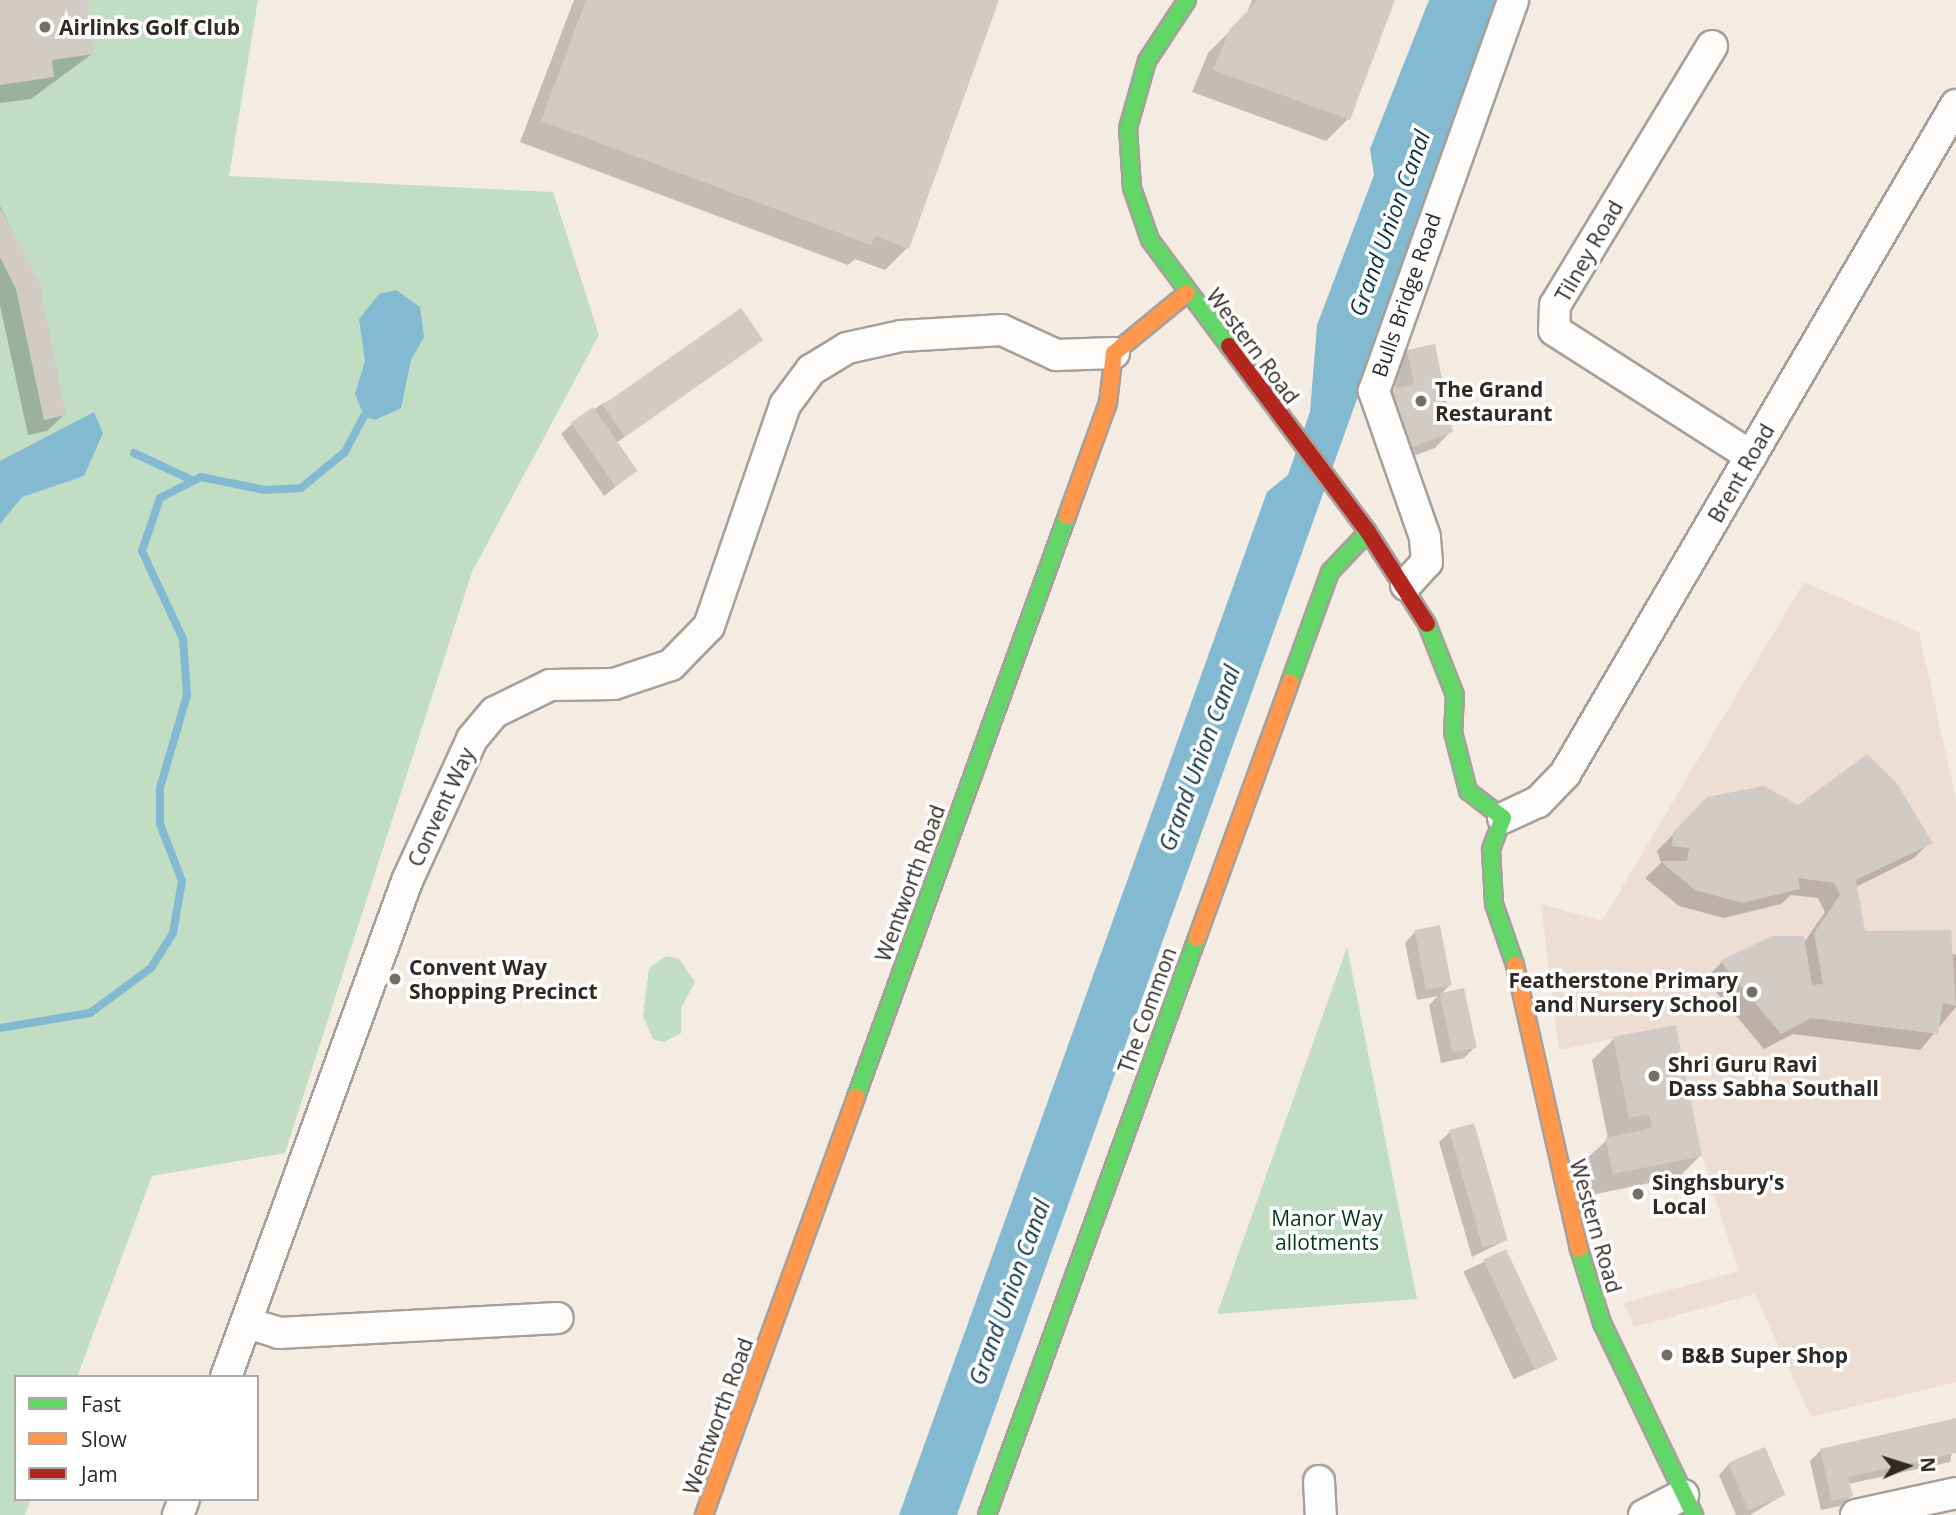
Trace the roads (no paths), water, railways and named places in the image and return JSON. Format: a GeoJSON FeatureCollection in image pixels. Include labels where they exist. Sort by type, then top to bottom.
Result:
{"type":"FeatureCollection","features":[{"type":"Feature","properties":{"kind":"street","name":"Western Road"},"geometry":{"type":"LineString","coordinates":[[1187,0],[1147,61],[1128,128],[1132,188],[1150,240],[1186,293],[1406,585],[1435,636],[1455,695],[1473,730]]}},
{"type":"Feature","properties":{"kind":"street","name":"Bulls Bridge Road"},"geometry":{"type":"LineString","coordinates":[[1406,585],[1427,562],[1425,537],[1374,391],[1513,0]]}},
{"type":"Feature","properties":{"kind":"street","name":"Tilney Road"},"geometry":{"type":"LineString","coordinates":[[1712,46],[1555,305],[1554,330],[1751,456]]}},
{"type":"Feature","properties":{"kind":"street","name":"Brent Road"},"geometry":{"type":"LineString","coordinates":[[1508,830],[1564,774],[1956,105]]}},
{"type":"Feature","properties":{"kind":"street"},"geometry":{"type":"LineString","coordinates":[[1114,353],[1186,293]]}},
{"type":"Feature","properties":{"kind":"street","name":"Convent Way"},"geometry":{"type":"LineString","coordinates":[[227,1375],[407,881],[472,739],[495,712],[550,685],[614,684],[671,665],[709,626],[785,405],[811,370],[847,348],[901,336],[1002,330],[1056,355],[1114,353]]}},
{"type":"Feature","properties":{"kind":"street","name":"Wentworth Road"},"geometry":{"type":"LineString","coordinates":[[704,1515],[1108,403],[1114,353]]}},
{"type":"Feature","properties":{"kind":"street","name":"The Common"},"geometry":{"type":"LineString","coordinates":[[987,1515],[1330,572],[1368,532]]}},
{"type":"Feature","properties":{"kind":"street","name":"Western Road"},"geometry":{"type":"LineString","coordinates":[[1455,695],[1453,732],[1468,791],[1508,830],[1491,850],[1494,904],[1508,931],[1565,1205],[1602,1323],[1689,1505]]}},
{"type":"Feature","properties":{"kind":"street"},"geometry":{"type":"LineString","coordinates":[[1491,784],[1508,830]]}},
{"type":"Feature","properties":{"kind":"street","name":"Western Road"},"geometry":{"type":"LineString","coordinates":[[1508,931],[1514,911]]}},
{"type":"Feature","properties":{"kind":"street"},"geometry":{"type":"LineString","coordinates":[[247,1323],[279,1333],[558,1318]]}},
{"type":"Feature","properties":{"kind":"street"},"geometry":{"type":"LineString","coordinates":[[1320,1480],[1321,1515]]}},
{"type":"Feature","properties":{"kind":"street"},"geometry":{"type":"LineString","coordinates":[[1856,1515],[1956,1493]]}},
{"type":"Feature","properties":{"kind":"street"},"geometry":{"type":"LineString","coordinates":[[1644,1515],[1689,1505]]}},
{"type":"Feature","properties":{"kind":"water","name":"Grand Union Canal"},"geometry":{"type":"Polygon","coordinates":[[[1429,0],[1500,0],[957,1515],[899,1515],[1267,492],[1288,475],[1310,412],[1317,325],[1374,175],[1370,149],[1429,0]]]}},
{"type":"Feature","properties":{"kind":"water"},"geometry":{"type":"Polygon","coordinates":[[[396,290],[420,307],[424,337],[411,360],[401,408],[375,420],[364,416],[355,394],[365,361],[359,319],[379,294],[396,290]]]}},
{"type":"Feature","properties":{"kind":"water"},"geometry":{"type":"Polygon","coordinates":[[[94,412],[103,433],[84,476],[22,497],[0,524],[0,461],[94,412]]]}},
{"type":"Feature","properties":{"kind":"waterway"},"geometry":{"type":"LineString","coordinates":[[0,1028],[90,1013],[151,968],[173,933],[182,881],[160,824],[160,788],[187,695],[183,639],[142,551],[160,498],[201,477],[265,490],[301,488],[345,452],[364,416]]}},
{"type":"Feature","properties":{"kind":"waterway"},"geometry":{"type":"LineString","coordinates":[[134,453],[192,480]]}},
{"type":"Feature","properties":{"kind":"place","name":"Airlinks Golf Club"},"geometry":{"type":"Point","coordinates":[45,27]}},
{"type":"Feature","properties":{"kind":"place","name":"The Grand Restaurant"},"geometry":{"type":"Point","coordinates":[1421,401]}},
{"type":"Feature","properties":{"kind":"place","name":"Convent Way Shopping Precinct"},"geometry":{"type":"Point","coordinates":[395,979]}},
{"type":"Feature","properties":{"kind":"place","name":"Featherstone Primary and Nursery School"},"geometry":{"type":"Point","coordinates":[1752,992]}},
{"type":"Feature","properties":{"kind":"place","name":"Shri Guru Ravi Dass Sabha Southall"},"geometry":{"type":"Point","coordinates":[1654,1076]}},
{"type":"Feature","properties":{"kind":"place","name":"Singhsbury's Local"},"geometry":{"type":"Point","coordinates":[1638,1194]}},
{"type":"Feature","properties":{"kind":"place","name":"B&B Super Shop"},"geometry":{"type":"Point","coordinates":[1667,1355]}},
{"type":"Feature","properties":{"kind":"park label","name":"Manor Way allotments"},"geometry":{"type":"Point","coordinates":[1327,1230]}}]}
